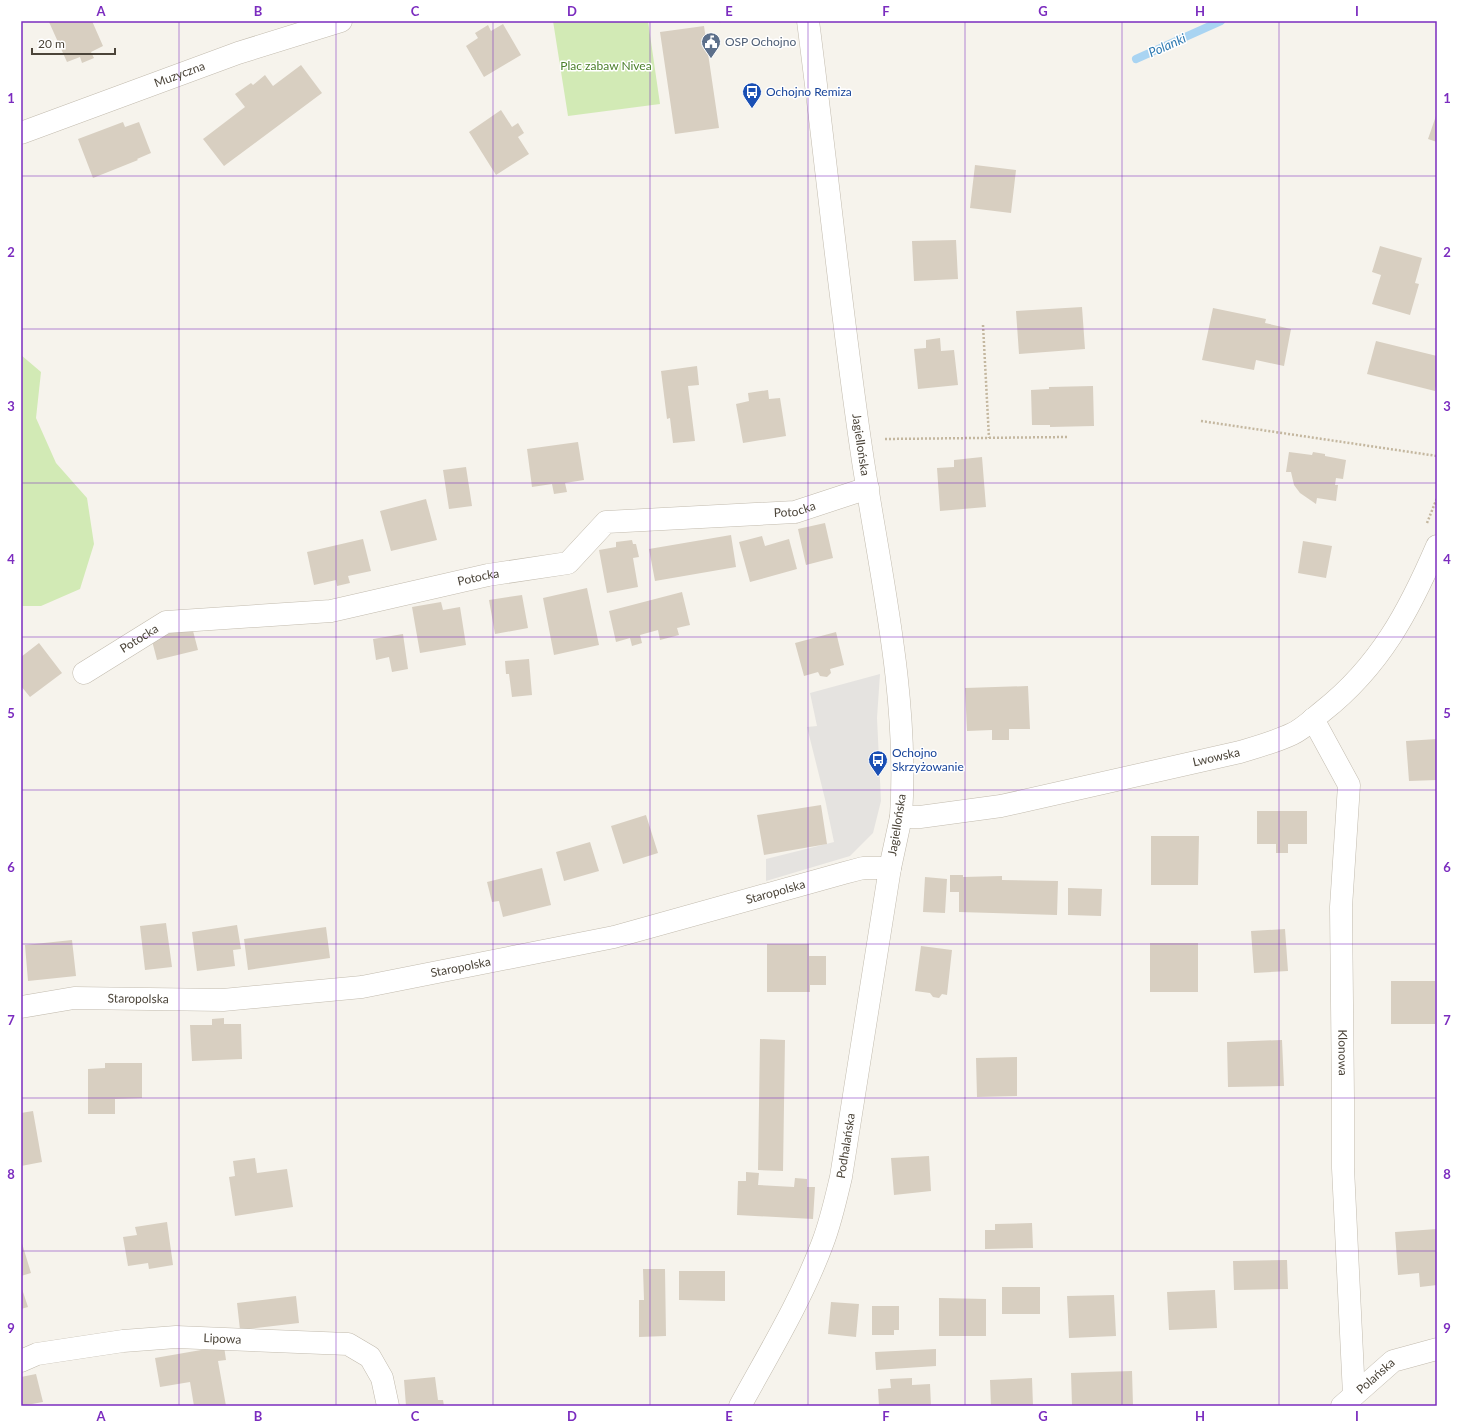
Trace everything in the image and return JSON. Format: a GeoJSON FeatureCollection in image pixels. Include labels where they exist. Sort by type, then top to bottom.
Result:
{"type":"FeatureCollection","features":[{"type":"Feature","properties":{"kind":"street","name":"Muzyczna"},"geometry":{"type":"LineString","coordinates":[[21,133],[238,53],[341,21]]}},
{"type":"Feature","properties":{"kind":"street","name":"Jagiellońska"},"geometry":{"type":"LineString","coordinates":[[808,21],[861,439],[900,699],[903,786],[901,817],[890,868]]}},
{"type":"Feature","properties":{"kind":"street","name":"Potocka"},"geometry":{"type":"LineString","coordinates":[[84,673],[166,622],[331,610],[488,575],[568,563],[606,522],[795,512],[868,488]]}},
{"type":"Feature","properties":{"kind":"street","name":"Lwowska"},"geometry":{"type":"LineString","coordinates":[[901,817],[920,817],[1001,806],[1240,752],[1293,734],[1340,698],[1365,672],[1395,631],[1423,579],[1437,546]]}},
{"type":"Feature","properties":{"kind":"street","name":"Klonowa"},"geometry":{"type":"LineString","coordinates":[[1313,719],[1349,785],[1341,907],[1342,1098],[1348,1400]]}},
{"type":"Feature","properties":{"kind":"street","name":"Staropolska"},"geometry":{"type":"LineString","coordinates":[[21,1007],[74,998],[223,1000],[362,987],[614,937],[863,868],[890,868]]}},
{"type":"Feature","properties":{"kind":"street","name":"Podhalańska"},"geometry":{"type":"LineString","coordinates":[[740,1406],[811,1271],[824,1241],[841,1177],[890,868]]}},
{"type":"Feature","properties":{"kind":"street","name":"Lipowa"},"geometry":{"type":"LineString","coordinates":[[21,1361],[37,1354],[123,1341],[176,1337],[348,1344],[370,1357],[382,1378],[388,1406]]}},
{"type":"Feature","properties":{"kind":"street","name":"Polańska"},"geometry":{"type":"LineString","coordinates":[[1348,1400],[1393,1361],[1437,1349]]}},
{"type":"Feature","properties":{"kind":"path"},"geometry":{"type":"LineString","coordinates":[[983,325],[989,438]]}},
{"type":"Feature","properties":{"kind":"path"},"geometry":{"type":"LineString","coordinates":[[1201,421],[1437,456]]}},
{"type":"Feature","properties":{"kind":"path"},"geometry":{"type":"LineString","coordinates":[[861,439],[1067,437]]}},
{"type":"Feature","properties":{"kind":"green space","name":"Plac zabaw Nivea"},"geometry":{"type":"Polygon","coordinates":[[[553,21],[648,21],[660,104],[568,116],[553,21]]]}},
{"type":"Feature","properties":{"kind":"green space"},"geometry":{"type":"Polygon","coordinates":[[[21,355],[41,372],[36,418],[56,463],[87,498],[94,544],[80,589],[41,606],[21,606],[21,355]]]}},
{"type":"Feature","properties":{"kind":"shaded area"},"geometry":{"type":"Polygon","coordinates":[[[880,674],[877,718],[881,801],[873,833],[850,856],[766,881],[766,859],[834,842],[807,727],[817,726],[810,693],[880,674]]]}},
{"type":"Feature","properties":{"kind":"building"},"geometry":{"type":"Polygon","coordinates":[[[92,21],[103,46],[91,52],[94,58],[82,63],[80,57],[67,62],[49,22],[92,21]]]}},
{"type":"Feature","properties":{"kind":"building"},"geometry":{"type":"Polygon","coordinates":[[[503,24],[521,55],[484,77],[466,46],[478,38],[475,33],[488,25],[491,31],[503,24]]]}},
{"type":"Feature","properties":{"kind":"building"},"geometry":{"type":"Polygon","coordinates":[[[704,26],[719,128],[675,134],[660,32],[704,26]]]}},
{"type":"Feature","properties":{"kind":"building"},"geometry":{"type":"Polygon","coordinates":[[[301,65],[322,93],[224,166],[203,139],[245,107],[235,94],[251,83],[253,85],[265,75],[273,86],[301,65]]]}},
{"type":"Feature","properties":{"kind":"building"},"geometry":{"type":"Polygon","coordinates":[[[501,110],[512,127],[518,123],[524,133],[518,137],[529,154],[496,175],[469,132],[501,110]]]}},
{"type":"Feature","properties":{"kind":"building"},"geometry":{"type":"Polygon","coordinates":[[[1437,113],[1437,142],[1428,139],[1437,113]]]}},
{"type":"Feature","properties":{"kind":"building"},"geometry":{"type":"Polygon","coordinates":[[[123,122],[125,127],[139,122],[151,153],[137,159],[138,160],[93,178],[78,139],[123,122]]]}},
{"type":"Feature","properties":{"kind":"building"},"geometry":{"type":"Polygon","coordinates":[[[975,165],[1016,170],[1011,213],[970,208],[975,165]]]}},
{"type":"Feature","properties":{"kind":"building"},"geometry":{"type":"Polygon","coordinates":[[[956,240],[958,279],[914,281],[912,241],[956,240]]]}},
{"type":"Feature","properties":{"kind":"building"},"geometry":{"type":"Polygon","coordinates":[[[1380,246],[1422,258],[1415,283],[1419,284],[1410,315],[1372,304],[1381,275],[1372,272],[1380,246]]]}},
{"type":"Feature","properties":{"kind":"building"},"geometry":{"type":"Polygon","coordinates":[[[1082,307],[1085,349],[1019,354],[1016,311],[1082,307]]]}},
{"type":"Feature","properties":{"kind":"building"},"geometry":{"type":"Polygon","coordinates":[[[1213,308],[1266,319],[1265,323],[1291,329],[1284,366],[1256,360],[1254,370],[1202,360],[1213,308]]]}},
{"type":"Feature","properties":{"kind":"building"},"geometry":{"type":"Polygon","coordinates":[[[940,338],[941,351],[954,350],[958,385],[918,389],[914,349],[926,348],[926,340],[940,338]]]}},
{"type":"Feature","properties":{"kind":"building"},"geometry":{"type":"Polygon","coordinates":[[[1376,341],[1437,356],[1437,381],[1435,391],[1367,374],[1376,341]]]}},
{"type":"Feature","properties":{"kind":"building"},"geometry":{"type":"Polygon","coordinates":[[[697,366],[699,385],[688,386],[695,441],[673,443],[670,418],[667,419],[661,371],[697,366]]]}},
{"type":"Feature","properties":{"kind":"building"},"geometry":{"type":"Polygon","coordinates":[[[1093,386],[1094,426],[1050,427],[1050,425],[1032,425],[1031,390],[1049,389],[1049,387],[1093,386]]]}},
{"type":"Feature","properties":{"kind":"building"},"geometry":{"type":"Polygon","coordinates":[[[768,390],[769,399],[780,398],[786,436],[743,443],[736,404],[749,401],[748,393],[768,390]]]}},
{"type":"Feature","properties":{"kind":"building"},"geometry":{"type":"Polygon","coordinates":[[[578,442],[584,480],[565,483],[567,492],[554,494],[552,484],[532,487],[527,449],[578,442]]]}},
{"type":"Feature","properties":{"kind":"building"},"geometry":{"type":"Polygon","coordinates":[[[1289,452],[1312,455],[1313,452],[1346,460],[1343,479],[1336,478],[1335,485],[1338,485],[1336,501],[1317,498],[1316,504],[1300,493],[1294,485],[1291,472],[1286,472],[1289,452]]]}},
{"type":"Feature","properties":{"kind":"building"},"geometry":{"type":"Polygon","coordinates":[[[982,457],[986,507],[940,511],[937,468],[954,467],[954,460],[982,457]]]}},
{"type":"Feature","properties":{"kind":"building"},"geometry":{"type":"Polygon","coordinates":[[[466,467],[472,506],[449,509],[443,470],[466,467]]]}},
{"type":"Feature","properties":{"kind":"building"},"geometry":{"type":"Polygon","coordinates":[[[426,499],[437,540],[391,551],[380,511],[426,499]]]}},
{"type":"Feature","properties":{"kind":"building"},"geometry":{"type":"Polygon","coordinates":[[[825,523],[833,558],[806,565],[798,529],[825,523]]]}},
{"type":"Feature","properties":{"kind":"building"},"geometry":{"type":"Polygon","coordinates":[[[731,535],[736,567],[655,581],[649,549],[731,535]]]}},
{"type":"Feature","properties":{"kind":"building"},"geometry":{"type":"Polygon","coordinates":[[[762,536],[765,546],[789,539],[797,569],[750,582],[739,542],[762,536]]]}},
{"type":"Feature","properties":{"kind":"building"},"geometry":{"type":"Polygon","coordinates":[[[363,539],[371,571],[348,576],[350,583],[337,586],[336,580],[314,585],[307,552],[363,539]]]}},
{"type":"Feature","properties":{"kind":"building"},"geometry":{"type":"Polygon","coordinates":[[[632,540],[633,544],[636,544],[639,557],[633,558],[638,587],[607,593],[599,550],[616,547],[616,542],[632,540]]]}},
{"type":"Feature","properties":{"kind":"building"},"geometry":{"type":"Polygon","coordinates":[[[1303,541],[1332,546],[1326,578],[1298,573],[1303,541]]]}},
{"type":"Feature","properties":{"kind":"building"},"geometry":{"type":"Polygon","coordinates":[[[587,588],[599,645],[554,655],[543,598],[587,588]]]}},
{"type":"Feature","properties":{"kind":"building"},"geometry":{"type":"Polygon","coordinates":[[[682,592],[690,625],[677,628],[679,635],[660,640],[658,630],[640,635],[642,643],[632,646],[630,638],[616,642],[609,611],[682,592]]]}},
{"type":"Feature","properties":{"kind":"building"},"geometry":{"type":"Polygon","coordinates":[[[522,595],[528,628],[495,634],[489,600],[522,595]]]}},
{"type":"Feature","properties":{"kind":"building"},"geometry":{"type":"Polygon","coordinates":[[[441,602],[443,610],[460,607],[466,645],[420,653],[412,607],[441,602]]]}},
{"type":"Feature","properties":{"kind":"building"},"geometry":{"type":"Polygon","coordinates":[[[192,627],[198,650],[157,660],[151,637],[192,627]]]}},
{"type":"Feature","properties":{"kind":"building"},"geometry":{"type":"Polygon","coordinates":[[[836,632],[844,665],[830,669],[831,673],[827,677],[820,676],[818,672],[804,676],[795,643],[836,632]]]}},
{"type":"Feature","properties":{"kind":"building"},"geometry":{"type":"Polygon","coordinates":[[[403,634],[408,669],[392,672],[389,657],[376,660],[373,639],[403,634]]]}},
{"type":"Feature","properties":{"kind":"building"},"geometry":{"type":"Polygon","coordinates":[[[39,643],[62,673],[30,697],[21,686],[21,657],[39,643]]]}},
{"type":"Feature","properties":{"kind":"building"},"geometry":{"type":"Polygon","coordinates":[[[529,659],[532,695],[512,697],[509,674],[506,674],[505,661],[529,659]]]}},
{"type":"Feature","properties":{"kind":"building"},"geometry":{"type":"Polygon","coordinates":[[[1028,686],[1030,729],[1009,729],[1009,740],[992,740],[992,730],[967,731],[965,688],[1028,686]]]}},
{"type":"Feature","properties":{"kind":"building"},"geometry":{"type":"Polygon","coordinates":[[[1437,739],[1437,780],[1409,781],[1406,741],[1437,739]]]}},
{"type":"Feature","properties":{"kind":"building"},"geometry":{"type":"Polygon","coordinates":[[[821,805],[827,844],[764,855],[757,815],[821,805]]]}},
{"type":"Feature","properties":{"kind":"building"},"geometry":{"type":"Polygon","coordinates":[[[1257,811],[1307,811],[1307,844],[1288,844],[1288,853],[1276,853],[1276,844],[1257,844],[1257,811]]]}},
{"type":"Feature","properties":{"kind":"building"},"geometry":{"type":"Polygon","coordinates":[[[646,815],[658,853],[623,864],[611,826],[646,815]]]}},
{"type":"Feature","properties":{"kind":"building"},"geometry":{"type":"Polygon","coordinates":[[[1151,836],[1199,836],[1198,885],[1151,885],[1151,836]]]}},
{"type":"Feature","properties":{"kind":"building"},"geometry":{"type":"Polygon","coordinates":[[[590,842],[599,871],[564,881],[556,852],[590,842]]]}},
{"type":"Feature","properties":{"kind":"building"},"geometry":{"type":"Polygon","coordinates":[[[542,868],[551,905],[503,917],[499,901],[492,902],[487,882],[542,868]]]}},
{"type":"Feature","properties":{"kind":"building"},"geometry":{"type":"Polygon","coordinates":[[[950,875],[963,875],[963,877],[1002,876],[1002,880],[1058,881],[1057,915],[959,912],[959,892],[950,892],[950,875]]]}},
{"type":"Feature","properties":{"kind":"building"},"geometry":{"type":"Polygon","coordinates":[[[925,877],[947,879],[945,913],[923,912],[925,877]]]}},
{"type":"Feature","properties":{"kind":"building"},"geometry":{"type":"Polygon","coordinates":[[[1068,888],[1102,889],[1101,916],[1068,915],[1068,888]]]}},
{"type":"Feature","properties":{"kind":"building"},"geometry":{"type":"Polygon","coordinates":[[[166,923],[172,967],[145,970],[140,926],[166,923]]]}},
{"type":"Feature","properties":{"kind":"building"},"geometry":{"type":"Polygon","coordinates":[[[237,925],[241,949],[233,950],[235,966],[197,971],[192,932],[237,925]]]}},
{"type":"Feature","properties":{"kind":"building"},"geometry":{"type":"Polygon","coordinates":[[[326,927],[330,958],[248,970],[244,939],[326,927]]]}},
{"type":"Feature","properties":{"kind":"building"},"geometry":{"type":"Polygon","coordinates":[[[1285,929],[1288,971],[1254,973],[1251,931],[1285,929]]]}},
{"type":"Feature","properties":{"kind":"building"},"geometry":{"type":"Polygon","coordinates":[[[72,940],[76,976],[28,981],[25,945],[72,940]]]}},
{"type":"Feature","properties":{"kind":"building"},"geometry":{"type":"Polygon","coordinates":[[[1150,943],[1198,943],[1198,992],[1150,992],[1150,943]]]}},
{"type":"Feature","properties":{"kind":"building"},"geometry":{"type":"Polygon","coordinates":[[[767,944],[809,944],[809,956],[826,956],[826,985],[810,985],[810,992],[767,992],[767,944]]]}},
{"type":"Feature","properties":{"kind":"building"},"geometry":{"type":"Polygon","coordinates":[[[921,946],[952,950],[947,995],[942,994],[939,998],[933,997],[930,993],[915,991],[921,946]]]}},
{"type":"Feature","properties":{"kind":"building"},"geometry":{"type":"Polygon","coordinates":[[[1391,981],[1435,981],[1435,1024],[1391,1024],[1391,981]]]}},
{"type":"Feature","properties":{"kind":"building"},"geometry":{"type":"Polygon","coordinates":[[[224,1018],[224,1024],[241,1024],[242,1059],[192,1061],[190,1025],[212,1025],[212,1019],[224,1018]]]}},
{"type":"Feature","properties":{"kind":"building"},"geometry":{"type":"Polygon","coordinates":[[[760,1039],[785,1040],[783,1171],[758,1170],[760,1039]]]}},
{"type":"Feature","properties":{"kind":"building"},"geometry":{"type":"Polygon","coordinates":[[[1282,1040],[1284,1086],[1228,1087],[1227,1042],[1282,1040]]]}},
{"type":"Feature","properties":{"kind":"building"},"geometry":{"type":"Polygon","coordinates":[[[1017,1057],[1017,1096],[977,1097],[976,1058],[1017,1057]]]}},
{"type":"Feature","properties":{"kind":"building"},"geometry":{"type":"Polygon","coordinates":[[[105,1063],[142,1063],[142,1098],[115,1099],[115,1114],[88,1114],[88,1069],[105,1068],[105,1063]]]}},
{"type":"Feature","properties":{"kind":"building"},"geometry":{"type":"Polygon","coordinates":[[[33,1111],[42,1162],[21,1166],[21,1113],[33,1111]]]}},
{"type":"Feature","properties":{"kind":"building"},"geometry":{"type":"Polygon","coordinates":[[[929,1156],[931,1191],[894,1195],[891,1158],[929,1156]]]}},
{"type":"Feature","properties":{"kind":"building"},"geometry":{"type":"Polygon","coordinates":[[[255,1158],[257,1173],[287,1169],[293,1207],[235,1216],[229,1177],[235,1176],[233,1161],[255,1158]]]}},
{"type":"Feature","properties":{"kind":"building"},"geometry":{"type":"Polygon","coordinates":[[[746,1172],[759,1173],[758,1185],[794,1187],[795,1178],[807,1179],[807,1187],[815,1187],[813,1219],[737,1215],[738,1181],[746,1181],[746,1172]]]}},
{"type":"Feature","properties":{"kind":"building"},"geometry":{"type":"Polygon","coordinates":[[[167,1222],[173,1265],[149,1269],[148,1263],[128,1266],[123,1237],[137,1235],[135,1227],[167,1222]]]}},
{"type":"Feature","properties":{"kind":"building"},"geometry":{"type":"Polygon","coordinates":[[[1032,1223],[1033,1248],[985,1249],[985,1230],[995,1230],[995,1224],[1032,1223]]]}},
{"type":"Feature","properties":{"kind":"building"},"geometry":{"type":"Polygon","coordinates":[[[1437,1229],[1437,1285],[1420,1287],[1419,1273],[1398,1275],[1395,1232],[1437,1229]]]}},
{"type":"Feature","properties":{"kind":"building"},"geometry":{"type":"Polygon","coordinates":[[[21,1240],[31,1273],[21,1276],[21,1240]]]}},
{"type":"Feature","properties":{"kind":"building"},"geometry":{"type":"Polygon","coordinates":[[[1287,1260],[1288,1289],[1234,1290],[1233,1261],[1287,1260]]]}},
{"type":"Feature","properties":{"kind":"building"},"geometry":{"type":"Polygon","coordinates":[[[643,1269],[665,1269],[666,1336],[639,1337],[639,1300],[644,1300],[643,1269]]]}},
{"type":"Feature","properties":{"kind":"building"},"geometry":{"type":"Polygon","coordinates":[[[679,1271],[725,1271],[725,1301],[679,1300],[679,1271]]]}},
{"type":"Feature","properties":{"kind":"building"},"geometry":{"type":"Polygon","coordinates":[[[21,1286],[28,1307],[21,1309],[21,1286]]]}},
{"type":"Feature","properties":{"kind":"building"},"geometry":{"type":"Polygon","coordinates":[[[1002,1287],[1040,1287],[1040,1314],[1002,1314],[1002,1287]]]}},
{"type":"Feature","properties":{"kind":"building"},"geometry":{"type":"Polygon","coordinates":[[[1215,1290],[1217,1328],[1169,1330],[1167,1292],[1215,1290]]]}},
{"type":"Feature","properties":{"kind":"building"},"geometry":{"type":"Polygon","coordinates":[[[1114,1295],[1116,1336],[1069,1338],[1067,1296],[1114,1295]]]}},
{"type":"Feature","properties":{"kind":"building"},"geometry":{"type":"Polygon","coordinates":[[[296,1296],[299,1323],[240,1330],[237,1303],[296,1296]]]}},
{"type":"Feature","properties":{"kind":"building"},"geometry":{"type":"Polygon","coordinates":[[[939,1298],[986,1299],[986,1336],[939,1336],[939,1298]]]}},
{"type":"Feature","properties":{"kind":"building"},"geometry":{"type":"Polygon","coordinates":[[[831,1302],[859,1304],[856,1337],[828,1334],[831,1302]]]}},
{"type":"Feature","properties":{"kind":"building"},"geometry":{"type":"Polygon","coordinates":[[[872,1306],[899,1306],[899,1330],[894,1330],[894,1335],[872,1335],[872,1306]]]}},
{"type":"Feature","properties":{"kind":"building"},"geometry":{"type":"Polygon","coordinates":[[[224,1346],[226,1360],[218,1361],[226,1406],[194,1406],[190,1382],[160,1387],[155,1358],[224,1346]]]}},
{"type":"Feature","properties":{"kind":"building"},"geometry":{"type":"Polygon","coordinates":[[[936,1349],[936,1366],[876,1370],[875,1352],[936,1349]]]}},
{"type":"Feature","properties":{"kind":"building"},"geometry":{"type":"Polygon","coordinates":[[[1132,1371],[1133,1406],[1072,1406],[1071,1373],[1132,1371]]]}},
{"type":"Feature","properties":{"kind":"building"},"geometry":{"type":"Polygon","coordinates":[[[36,1374],[43,1402],[21,1406],[21,1377],[36,1374]]]}},
{"type":"Feature","properties":{"kind":"building"},"geometry":{"type":"Polygon","coordinates":[[[435,1377],[438,1400],[443,1400],[444,1406],[406,1406],[404,1380],[435,1377]]]}},
{"type":"Feature","properties":{"kind":"building"},"geometry":{"type":"Polygon","coordinates":[[[912,1378],[912,1385],[930,1384],[931,1406],[879,1406],[878,1389],[891,1388],[890,1379],[912,1378]]]}},
{"type":"Feature","properties":{"kind":"building"},"geometry":{"type":"Polygon","coordinates":[[[1032,1378],[1033,1406],[991,1406],[990,1380],[1032,1378]]]}},
{"type":"Feature","properties":{"kind":"waterway","name":"Polanki"},"geometry":{"type":"LineString","coordinates":[[1136,59],[1221,21]]}},
{"type":"Feature","properties":{"kind":"place","name":"OSP Ochojno"},"geometry":{"type":"Point","coordinates":[711,59]}},
{"type":"Feature","properties":{"kind":"place","name":"Ochojno Remiza"},"geometry":{"type":"Point","coordinates":[752,109]}},
{"type":"Feature","properties":{"kind":"place","name":"Ochojno Skrzyżowanie"},"geometry":{"type":"Point","coordinates":[878,777]}}]}
